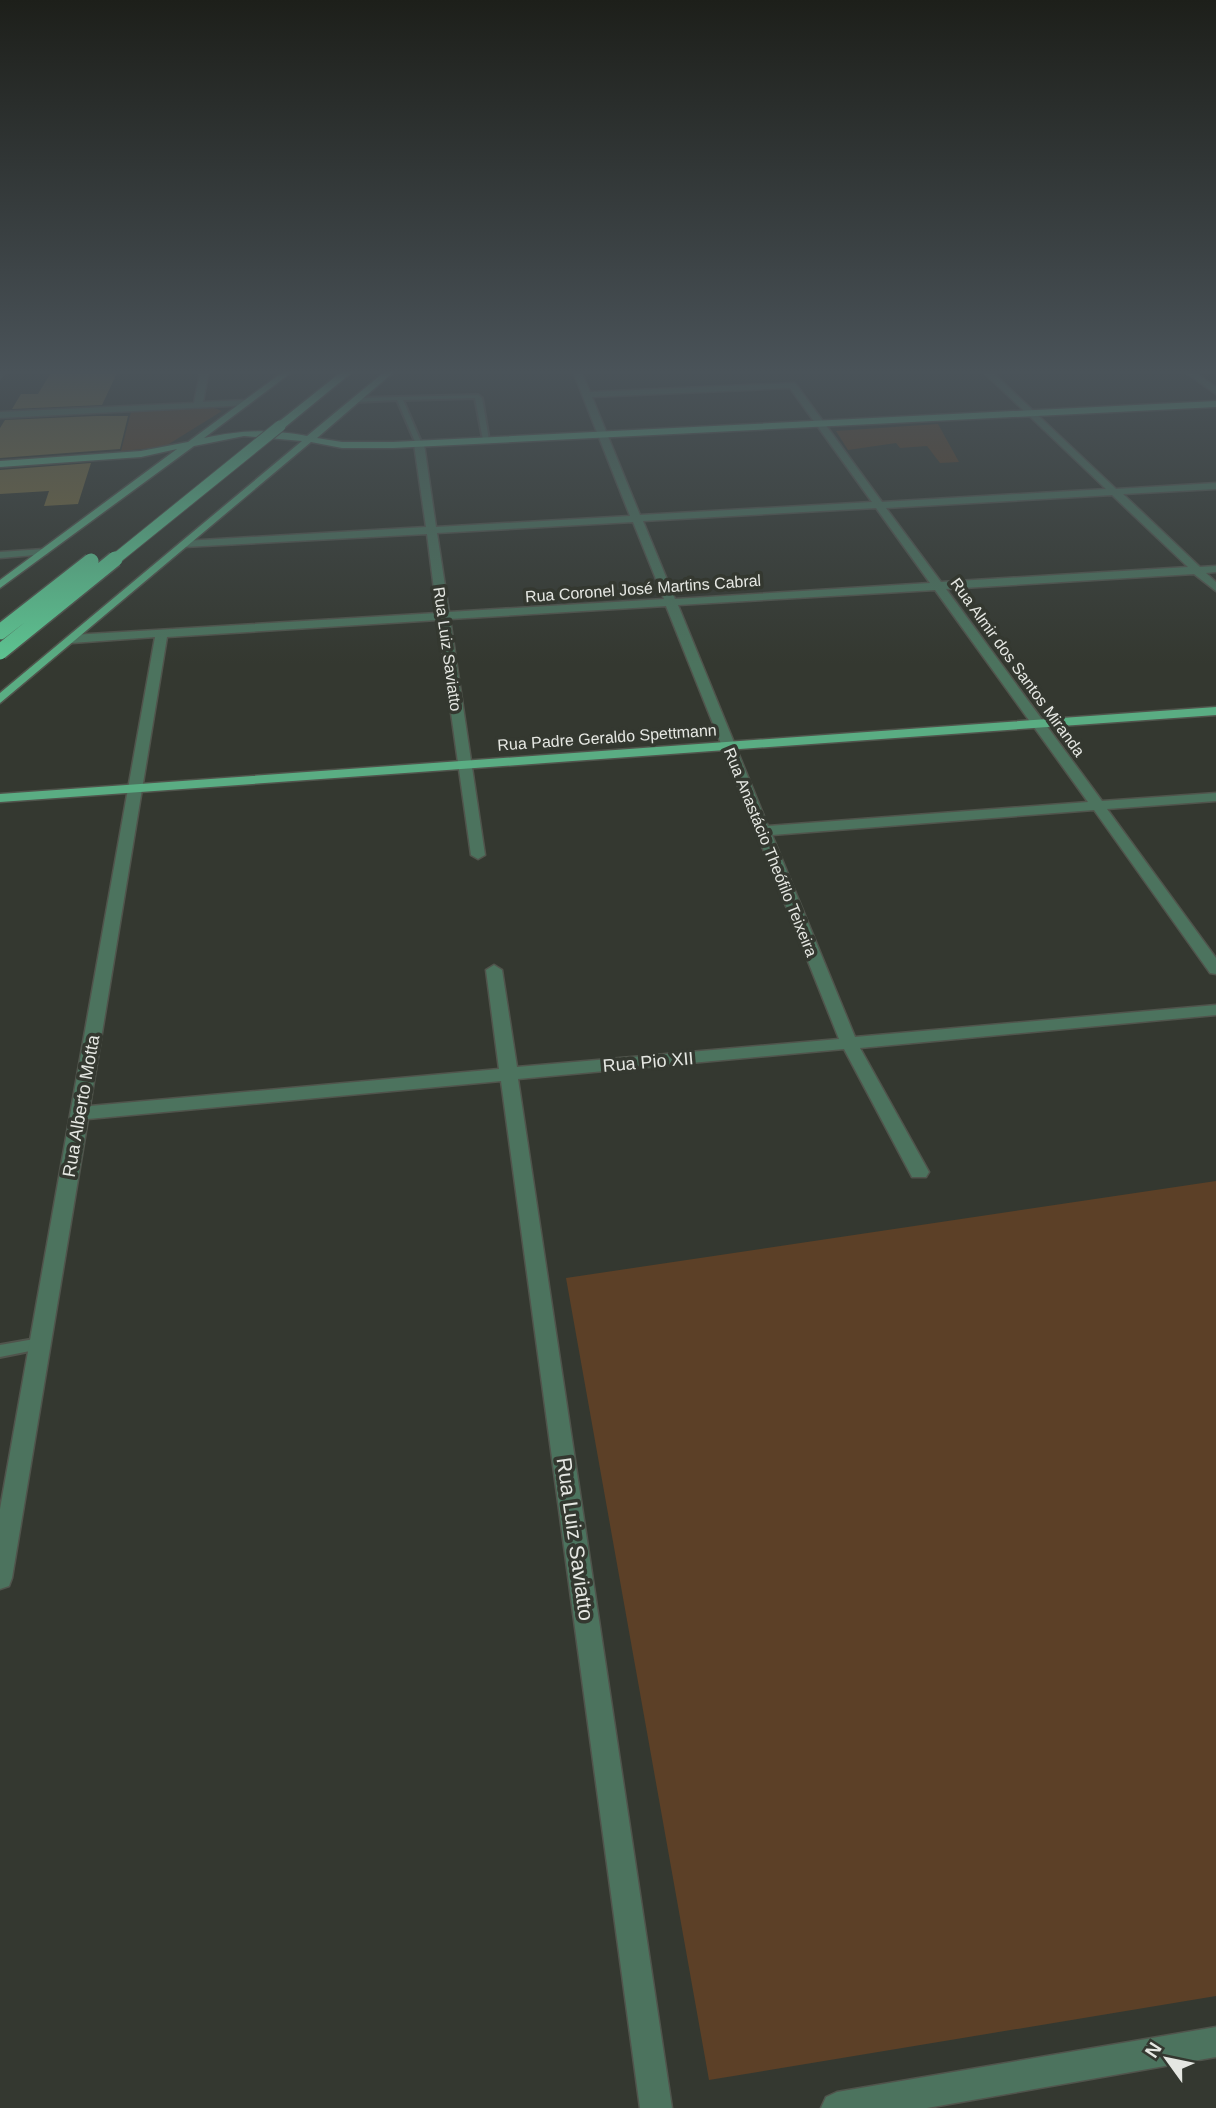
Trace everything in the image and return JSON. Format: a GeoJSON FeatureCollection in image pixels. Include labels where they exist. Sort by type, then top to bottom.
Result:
{"type":"FeatureCollection","features":[{"type":"Feature","properties":{"kind":"highway"},"geometry":{"type":"LineString","coordinates":[[0,632],[209,467]]}},
{"type":"Feature","properties":{"kind":"highway"},"geometry":{"type":"LineString","coordinates":[[0,652],[229,467]]}},
{"type":"Feature","properties":{"kind":"main road"},"geometry":{"type":"LineString","coordinates":[[134,467],[149,474]]}},
{"type":"Feature","properties":{"kind":"main road"},"geometry":{"type":"LineString","coordinates":[[0,584],[158,467]]}},
{"type":"Feature","properties":{"kind":"main road"},"geometry":{"type":"LineString","coordinates":[[0,699],[276,467]]}},
{"type":"Feature","properties":{"kind":"main road","name":"Rua Padre Geraldo Spettmann"},"geometry":{"type":"LineString","coordinates":[[0,798],[1216,711]]}},
{"type":"Feature","properties":{"kind":"street","name":"Rua Luiz Saviatto"},"geometry":{"type":"LineString","coordinates":[[422,467],[478,855]]}},
{"type":"Feature","properties":{"kind":"street","name":"Rua Anastácio Theófilo Teixeira"},"geometry":{"type":"LineString","coordinates":[[616,467],[849,1043],[919,1172]]}},
{"type":"Feature","properties":{"kind":"street","name":"Rua Almir dos Santos Miranda"},"geometry":{"type":"LineString","coordinates":[[852,467],[1216,969]]}},
{"type":"Feature","properties":{"kind":"street"},"geometry":{"type":"LineString","coordinates":[[1089,467],[1216,588]]}},
{"type":"Feature","properties":{"kind":"street"},"geometry":{"type":"LineString","coordinates":[[184,544],[1216,486]]}},
{"type":"Feature","properties":{"kind":"street"},"geometry":{"type":"LineString","coordinates":[[0,555],[43,552]]}},
{"type":"Feature","properties":{"kind":"street","name":"Rua Coronel José Martins Cabral"},"geometry":{"type":"LineString","coordinates":[[72,639],[1216,569]]}},
{"type":"Feature","properties":{"kind":"street","name":"Rua Alberto Motta"},"geometry":{"type":"LineString","coordinates":[[0,1578],[162,634]]}},
{"type":"Feature","properties":{"kind":"street"},"geometry":{"type":"LineString","coordinates":[[763,831],[1216,797]]}},
{"type":"Feature","properties":{"kind":"street","name":"Rua Luiz Saviatto"},"geometry":{"type":"LineString","coordinates":[[494,970],[656,2108]]}},
{"type":"Feature","properties":{"kind":"street","name":"Rua Pio XII"},"geometry":{"type":"LineString","coordinates":[[80,1113],[1216,1010]]}},
{"type":"Feature","properties":{"kind":"street"},"geometry":{"type":"LineString","coordinates":[[837,2108],[1216,2042]]}},
{"type":"Feature","properties":{"kind":"lane"},"geometry":{"type":"LineString","coordinates":[[0,1351],[40,1344]]}},
{"type":"Feature","properties":{"kind":"shaded area"},"geometry":{"type":"Polygon","coordinates":[[[1216,1181],[1216,1996],[709,2080],[566,1278],[1216,1181]]]}},
{"type":"Feature","properties":{"kind":"building"},"geometry":{"type":"Polygon","coordinates":[[[90,467],[78,504],[44,506],[49,491],[0,494],[0,470],[90,467]]]}}]}
